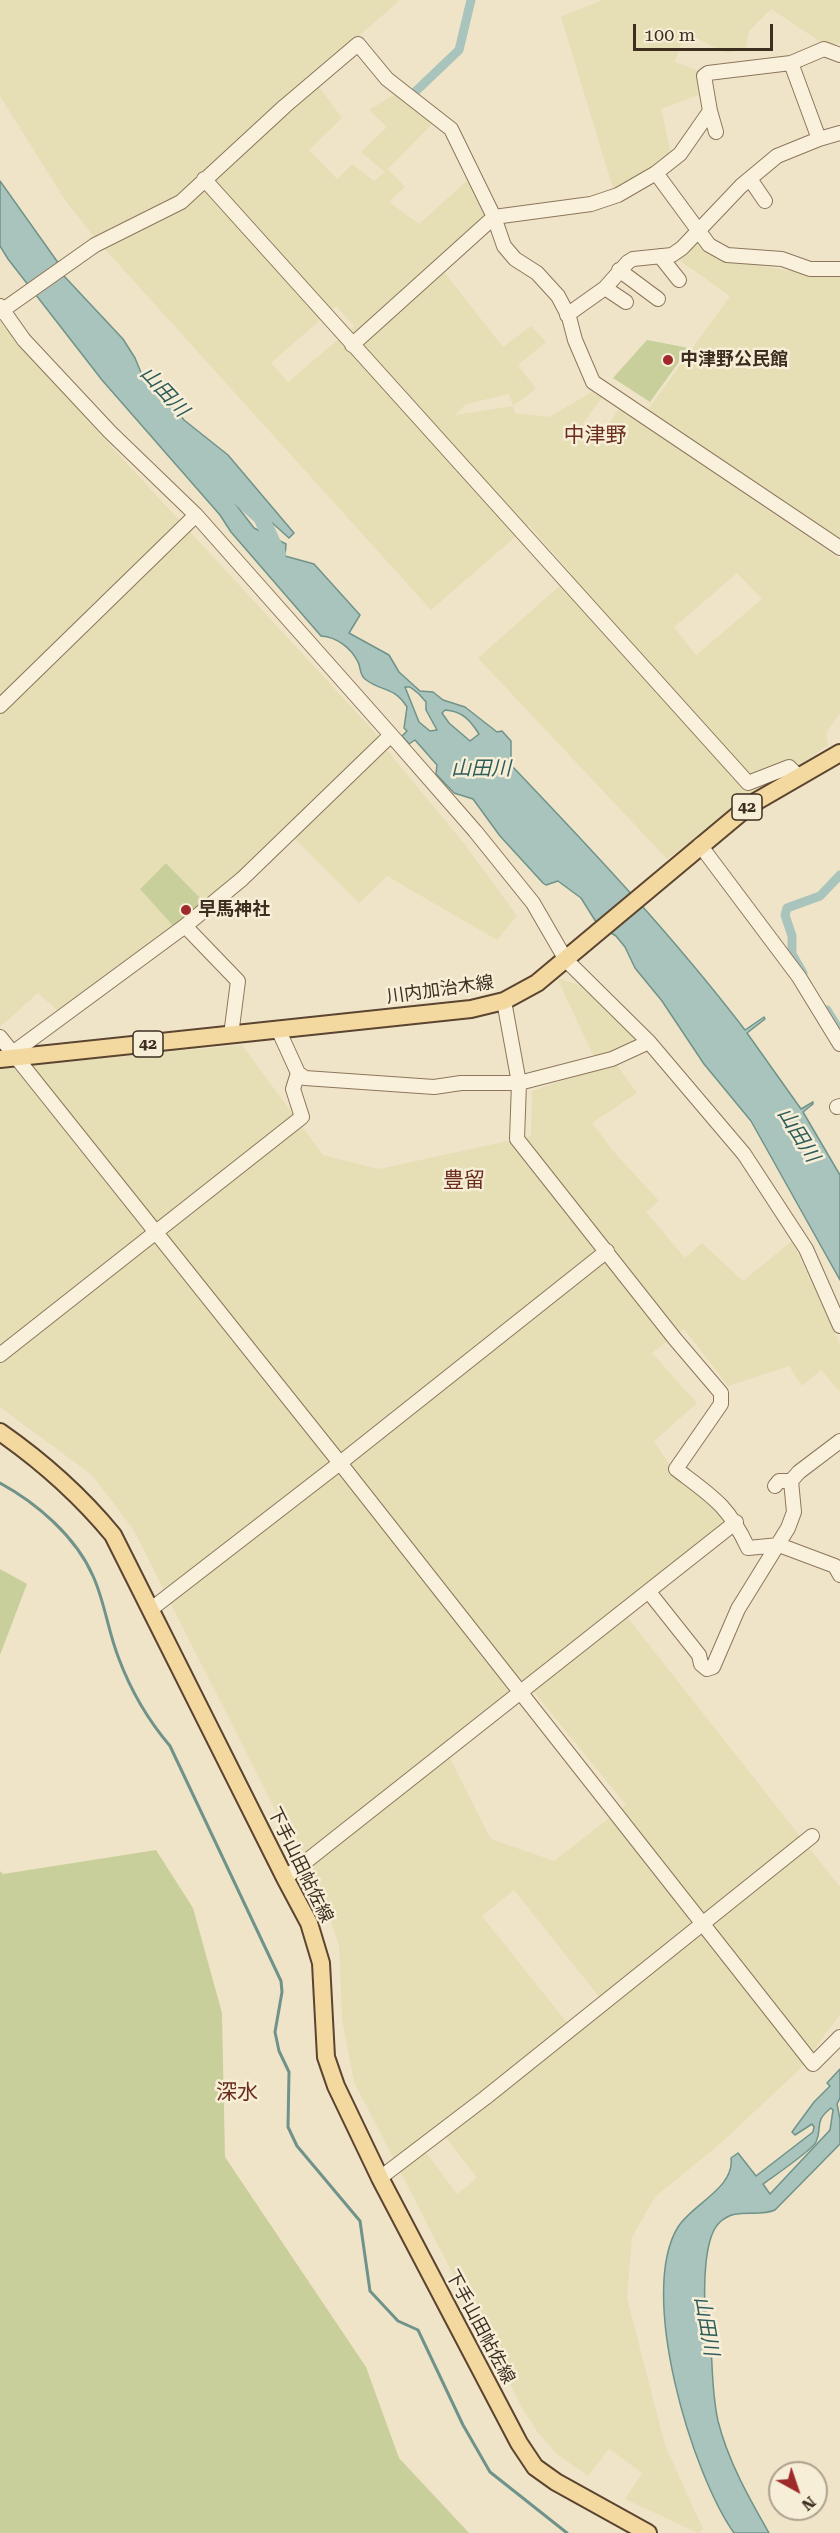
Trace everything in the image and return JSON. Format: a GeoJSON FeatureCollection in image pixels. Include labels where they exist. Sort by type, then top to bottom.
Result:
{"type":"FeatureCollection","features":[{"type":"Feature","properties":{"kind":"main road","name":"川内加治木線"},"geometry":{"type":"LineString","coordinates":[[11,1056],[471,1009],[504,1001],[537,983],[750,805],[840,753]]}},
{"type":"Feature","properties":{"kind":"main road","name":"下手山田帖佐線"},"geometry":{"type":"LineString","coordinates":[[0,1432],[48,1467],[113,1535],[309,1923],[321,1963],[326,2057],[336,2086],[380,2178],[519,2443],[535,2467],[556,2482],[648,2533]]}},
{"type":"Feature","properties":{"kind":"street"},"geometry":{"type":"LineString","coordinates":[[840,548],[593,382],[567,315],[553,288],[509,253],[504,246],[494,217],[451,129],[387,78],[358,44],[204,179],[181,202],[94,245],[3,308],[24,340],[110,432],[196,515],[391,735],[475,831],[533,903],[568,958],[649,1042],[744,1154],[806,1249],[840,1326]]}},
{"type":"Feature","properties":{"kind":"street"},"geometry":{"type":"LineString","coordinates":[[716,132],[704,76],[708,73],[790,63],[824,49],[840,55]]}},
{"type":"Feature","properties":{"kind":"street"},"geometry":{"type":"LineString","coordinates":[[790,63],[819,139]]}},
{"type":"Feature","properties":{"kind":"street"},"geometry":{"type":"LineString","coordinates":[[352,345],[494,217],[591,204],[618,195],[656,174],[680,154],[710,111]]}},
{"type":"Feature","properties":{"kind":"street"},"geometry":{"type":"LineString","coordinates":[[567,315],[604,288],[619,270],[633,259],[672,255],[777,156],[840,133]]}},
{"type":"Feature","properties":{"kind":"street"},"geometry":{"type":"LineString","coordinates":[[656,174],[709,245],[727,255],[782,259],[810,269],[840,269]]}},
{"type":"Feature","properties":{"kind":"street"},"geometry":{"type":"LineString","coordinates":[[204,179],[748,783],[789,767],[798,776]]}},
{"type":"Feature","properties":{"kind":"street"},"geometry":{"type":"LineString","coordinates":[[750,179],[765,201]]}},
{"type":"Feature","properties":{"kind":"street"},"geometry":{"type":"LineString","coordinates":[[660,256],[679,280]]}},
{"type":"Feature","properties":{"kind":"street"},"geometry":{"type":"LineString","coordinates":[[619,270],[658,300]]}},
{"type":"Feature","properties":{"kind":"street"},"geometry":{"type":"LineString","coordinates":[[604,288],[626,302]]}},
{"type":"Feature","properties":{"kind":"street"},"geometry":{"type":"LineString","coordinates":[[0,706],[196,515]]}},
{"type":"Feature","properties":{"kind":"street"},"geometry":{"type":"LineString","coordinates":[[11,1056],[185,926],[242,879],[391,735]]}},
{"type":"Feature","properties":{"kind":"street"},"geometry":{"type":"LineString","coordinates":[[700,845],[799,977],[840,1044]]}},
{"type":"Feature","properties":{"kind":"street"},"geometry":{"type":"LineString","coordinates":[[185,926],[238,981],[231,1035]]}},
{"type":"Feature","properties":{"kind":"street"},"geometry":{"type":"LineString","coordinates":[[504,1001],[519,1083],[517,1139],[675,1339],[721,1393],[721,1404],[676,1469],[726,1508],[736,1522],[748,1548],[779,1545],[835,1566],[840,1575]]}},
{"type":"Feature","properties":{"kind":"street"},"geometry":{"type":"LineString","coordinates":[[0,1355],[302,1117],[293,1089],[298,1073],[278,1029]]}},
{"type":"Feature","properties":{"kind":"street"},"geometry":{"type":"LineString","coordinates":[[0,1037],[11,1056],[340,1463],[813,2064],[840,2037]]}},
{"type":"Feature","properties":{"kind":"street"},"geometry":{"type":"LineString","coordinates":[[298,1073],[315,1080],[434,1087],[461,1083],[519,1083],[612,1059],[649,1042]]}},
{"type":"Feature","properties":{"kind":"street"},"geometry":{"type":"LineString","coordinates":[[150,1610],[607,1251]]}},
{"type":"Feature","properties":{"kind":"street"},"geometry":{"type":"LineString","coordinates":[[649,1592],[699,1655],[701,1664],[707,1669],[713,1667],[738,1609],[779,1545],[794,1512],[791,1481],[799,1472],[840,1441]]}},
{"type":"Feature","properties":{"kind":"street"},"geometry":{"type":"LineString","coordinates":[[775,1486],[779,1481],[791,1481]]}},
{"type":"Feature","properties":{"kind":"street"},"geometry":{"type":"LineString","coordinates":[[285,1878],[736,1522]]}},
{"type":"Feature","properties":{"kind":"street"},"geometry":{"type":"LineString","coordinates":[[380,2178],[485,2098],[812,1836]]}},
{"type":"Feature","properties":{"kind":"shaded area"},"geometry":{"type":"Polygon","coordinates":[[[0,0],[400,0],[312,77],[342,118],[309,150],[337,179],[352,164],[374,181],[385,172],[361,152],[387,127],[369,110],[395,94],[432,124],[388,169],[405,187],[389,202],[419,224],[468,180],[487,218],[437,263],[503,347],[531,326],[546,342],[518,365],[536,389],[513,406],[515,413],[549,417],[592,392],[602,398],[583,423],[601,435],[619,409],[840,559],[840,713],[826,733],[828,745],[667,859],[478,658],[572,575],[529,525],[431,610],[94,237],[65,200],[0,96],[0,0]],[[336,306],[271,363],[288,382],[354,326],[336,306]],[[509,394],[466,404],[455,415],[513,406],[509,394]],[[737,573],[674,627],[696,655],[762,599],[737,573]]]}},
{"type":"Feature","properties":{"kind":"shaded area"},"geometry":{"type":"Polygon","coordinates":[[[602,0],[840,0],[840,43],[827,46],[771,9],[749,31],[746,49],[725,53],[685,32],[675,62],[696,70],[704,93],[661,109],[672,158],[615,195],[561,17],[602,0]]]}},
{"type":"Feature","properties":{"kind":"shaded area"},"geometry":{"type":"Polygon","coordinates":[[[697,240],[721,258],[817,276],[840,273],[840,540],[647,411],[730,296],[675,257],[697,240]]]}},
{"type":"Feature","properties":{"kind":"shaded area"},"geometry":{"type":"Polygon","coordinates":[[[0,297],[87,420],[380,738],[206,904],[167,863],[176,929],[58,1011],[38,993],[0,1027],[0,297]]]}},
{"type":"Feature","properties":{"kind":"shaded area"},"geometry":{"type":"Polygon","coordinates":[[[387,750],[466,846],[517,916],[497,940],[387,876],[359,903],[294,838],[387,750]]]}},
{"type":"Feature","properties":{"kind":"shaded area"},"geometry":{"type":"Polygon","coordinates":[[[557,978],[579,985],[641,1041],[609,1054],[637,1093],[592,1123],[614,1152],[659,1201],[646,1212],[685,1258],[702,1243],[743,1281],[792,1241],[840,1344],[840,1392],[821,1370],[802,1386],[789,1366],[728,1386],[684,1329],[652,1353],[697,1403],[654,1441],[669,1464],[737,1514],[620,1608],[840,1887],[840,2014],[801,2068],[721,2143],[655,2197],[632,2237],[627,2298],[665,2445],[703,2529],[698,2533],[625,2499],[642,2473],[609,2449],[588,2476],[558,2455],[538,2433],[522,2408],[354,2082],[342,2019],[339,1945],[329,1916],[133,1529],[92,1475],[0,1407],[0,1068],[242,1045],[323,1155],[379,1169],[531,1136],[532,1091],[599,1068],[557,978]],[[525,1681],[443,1745],[491,1839],[554,1861],[626,1805],[525,1681]],[[514,1890],[482,1916],[568,2024],[600,1998],[514,1890]],[[439,2128],[419,2143],[457,2194],[477,2178],[439,2128]]]}},
{"type":"Feature","properties":{"kind":"green space"},"geometry":{"type":"Polygon","coordinates":[[[647,340],[689,348],[650,402],[613,378],[647,340]]]}},
{"type":"Feature","properties":{"kind":"green space"},"geometry":{"type":"Polygon","coordinates":[[[166,863],[206,904],[176,929],[140,889],[166,863]]]}},
{"type":"Feature","properties":{"kind":"green space"},"geometry":{"type":"Polygon","coordinates":[[[0,1569],[27,1584],[0,1655],[0,1569]]]}},
{"type":"Feature","properties":{"kind":"green space"},"geometry":{"type":"Polygon","coordinates":[[[156,1850],[193,1908],[222,2013],[225,2157],[366,2367],[399,2458],[469,2533],[0,2533],[0,1871],[3,1874],[156,1850]]]}},
{"type":"Feature","properties":{"kind":"water"},"geometry":{"type":"Polygon","coordinates":[[[0,181],[59,264],[57,266],[64,276],[123,339],[142,375],[167,398],[184,420],[228,455],[294,533],[289,538],[229,484],[222,482],[254,528],[286,544],[285,556],[314,564],[360,615],[349,633],[389,655],[399,672],[420,691],[433,692],[443,700],[465,707],[497,732],[502,731],[511,741],[511,765],[661,928],[745,1030],[764,1017],[765,1019],[747,1033],[801,1109],[813,1102],[803,1112],[840,1175],[840,1280],[751,1121],[704,1064],[662,1001],[635,968],[625,947],[616,936],[598,925],[581,898],[558,881],[546,885],[543,883],[500,836],[473,799],[454,793],[436,774],[437,765],[415,740],[409,744],[402,736],[407,731],[404,728],[407,707],[402,700],[392,692],[365,679],[355,657],[343,644],[321,636],[231,532],[220,515],[102,380],[0,246],[0,181]],[[405,687],[419,722],[430,731],[437,730],[426,710],[426,702],[410,687],[405,687]],[[445,710],[442,713],[449,723],[470,741],[479,734],[465,717],[445,710]]]}},
{"type":"Feature","properties":{"kind":"water","name":"山田川"},"geometry":{"type":"Polygon","coordinates":[[[840,2069],[840,2098],[837,2104],[840,2119],[840,2144],[775,2210],[732,2215],[719,2223],[710,2240],[705,2275],[705,2307],[711,2339],[713,2390],[718,2421],[733,2465],[769,2533],[734,2533],[718,2506],[702,2470],[687,2428],[675,2383],[667,2337],[664,2294],[667,2257],[678,2227],[720,2187],[730,2169],[731,2158],[738,2153],[756,2176],[813,2132],[812,2124],[795,2135],[792,2132],[814,2102],[830,2086],[827,2083],[840,2069]],[[831,2108],[822,2117],[818,2137],[813,2146],[763,2184],[770,2194],[830,2130],[833,2110],[831,2108]]]}},
{"type":"Feature","properties":{"kind":"waterway"},"geometry":{"type":"LineString","coordinates":[[416,91],[459,50],[471,0]]}},
{"type":"Feature","properties":{"kind":"waterway","name":"山田川"},"geometry":{"type":"LineString","coordinates":[[206,467],[261,517],[278,554]]}},
{"type":"Feature","properties":{"kind":"waterway"},"geometry":{"type":"LineString","coordinates":[[803,973],[792,954],[792,936],[785,915],[787,908],[820,896],[840,875]]}},
{"type":"Feature","properties":{"kind":"waterway"},"geometry":{"type":"LineString","coordinates":[[827,1010],[840,1031]]}},
{"type":"Feature","properties":{"kind":"waterway"},"geometry":{"type":"LineString","coordinates":[[0,1483],[28,1500],[54,1522],[86,1562],[97,1586],[115,1649],[129,1682],[147,1715],[170,1746],[281,1981],[282,1992],[275,2032],[279,2051],[289,2072],[288,2127],[297,2146],[360,2221],[370,2291],[398,2321],[418,2330],[463,2425],[490,2472],[567,2533]]}},
{"type":"Feature","properties":{"kind":"place","name":"中津野公民館"},"geometry":{"type":"Point","coordinates":[668,360]}},
{"type":"Feature","properties":{"kind":"place","name":"早馬神社"},"geometry":{"type":"Point","coordinates":[186,910]}},
{"type":"Feature","properties":{"kind":"district","name":"中津野"},"geometry":{"type":"Point","coordinates":[595,436]}},
{"type":"Feature","properties":{"kind":"district","name":"豊留"},"geometry":{"type":"Point","coordinates":[464,1181]}},
{"type":"Feature","properties":{"kind":"district","name":"深水"},"geometry":{"type":"Point","coordinates":[237,2093]}}]}
